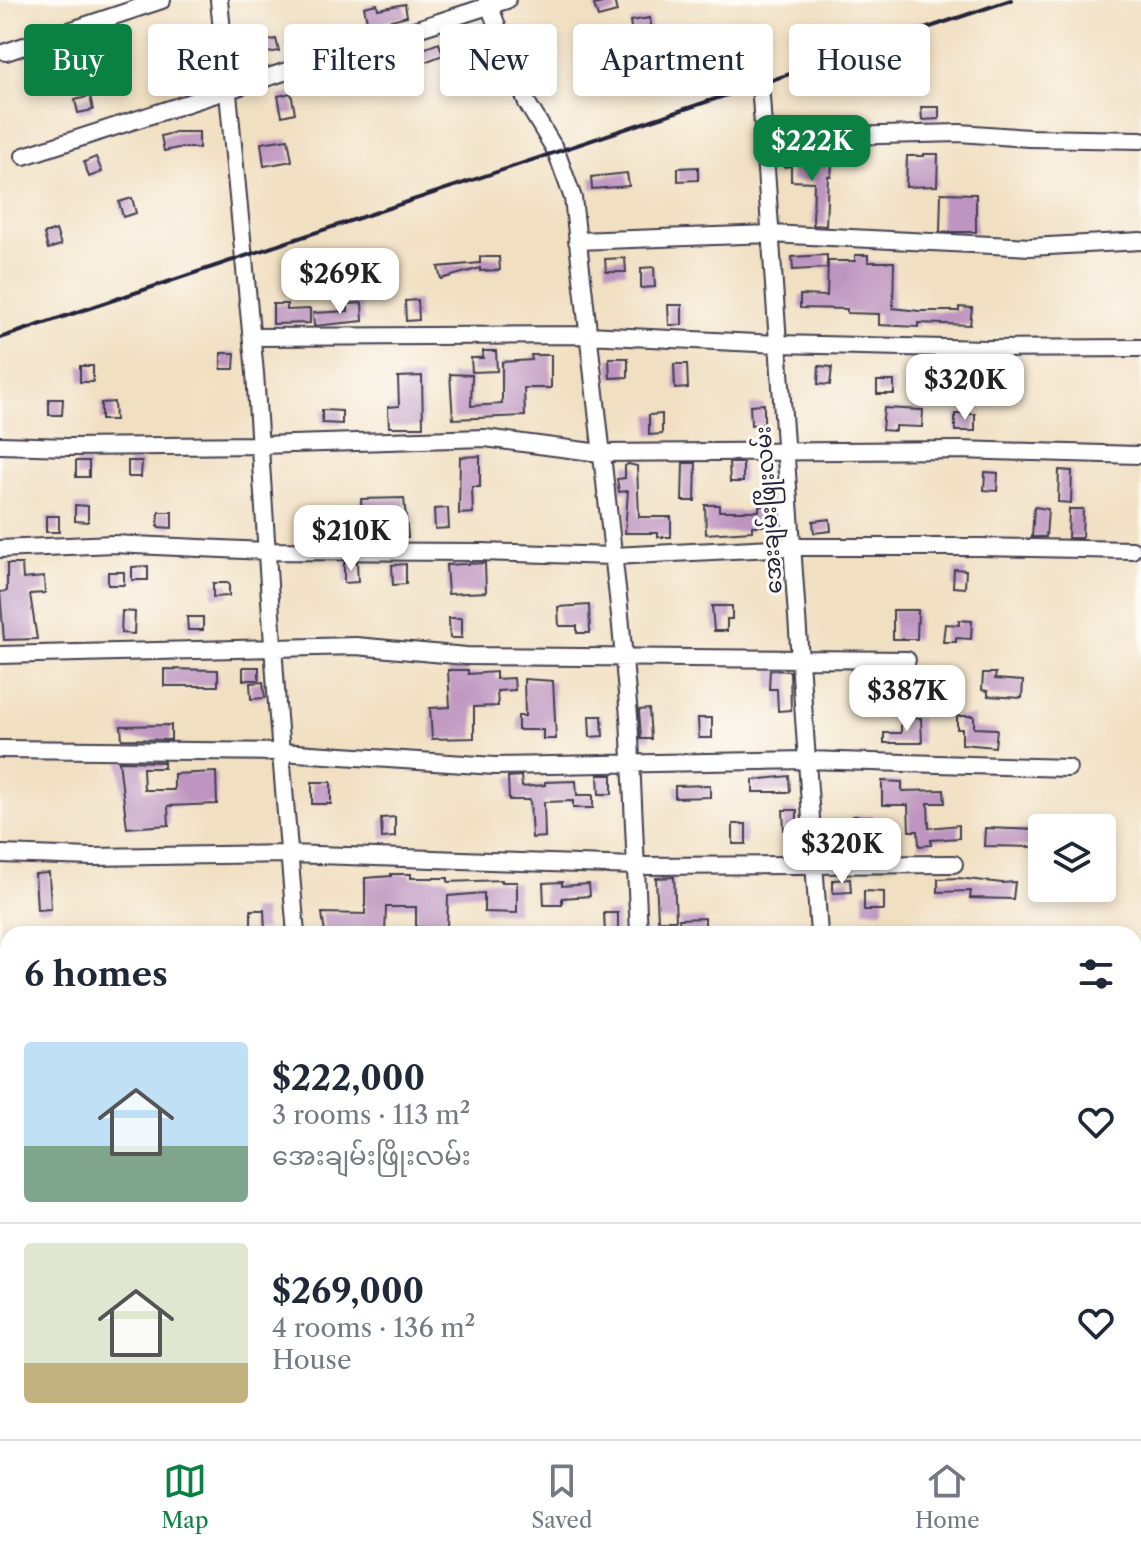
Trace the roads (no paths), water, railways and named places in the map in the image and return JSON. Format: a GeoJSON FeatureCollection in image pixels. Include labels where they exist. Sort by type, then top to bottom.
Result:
{"type":"FeatureCollection","features":[{"type":"Feature","properties":{"kind":"street"},"geometry":{"type":"LineString","coordinates":[[6,52],[162,0]]}},
{"type":"Feature","properties":{"kind":"street"},"geometry":{"type":"LineString","coordinates":[[219,0],[221,24]]}},
{"type":"Feature","properties":{"kind":"street"},"geometry":{"type":"LineString","coordinates":[[268,76],[495,2],[527,103],[556,151],[573,198],[624,658],[639,926]]}},
{"type":"Feature","properties":{"kind":"street"},"geometry":{"type":"LineString","coordinates":[[24,156],[207,96]]}},
{"type":"Feature","properties":{"kind":"street"},"geometry":{"type":"LineString","coordinates":[[229,96],[252,337],[295,926]]}},
{"type":"Feature","properties":{"kind":"street","name":"အေးချမ်းဖြိုးလမ်း"},"geometry":{"type":"LineString","coordinates":[[761,96],[819,926]]}},
{"type":"Feature","properties":{"kind":"street"},"geometry":{"type":"LineString","coordinates":[[763,138],[960,133],[1141,140]]}},
{"type":"Feature","properties":{"kind":"street"},"geometry":{"type":"LineString","coordinates":[[577,241],[770,234],[1030,247],[1141,241]]}},
{"type":"Feature","properties":{"kind":"street"},"geometry":{"type":"LineString","coordinates":[[252,337],[587,335],[986,349],[1141,348]]}},
{"type":"Feature","properties":{"kind":"street"},"geometry":{"type":"LineString","coordinates":[[0,445],[260,445],[485,438],[600,453],[958,450],[1139,455]]}},
{"type":"Feature","properties":{"kind":"street"},"geometry":{"type":"LineString","coordinates":[[0,549],[113,544],[267,551],[613,556],[793,547],[1132,550]]}},
{"type":"Feature","properties":{"kind":"street"},"geometry":{"type":"LineString","coordinates":[[0,655],[356,646],[466,656],[907,660]]}},
{"type":"Feature","properties":{"kind":"street"},"geometry":{"type":"LineString","coordinates":[[0,749],[281,752],[495,766],[807,760],[1068,768]]}},
{"type":"Feature","properties":{"kind":"street"},"geometry":{"type":"LineString","coordinates":[[0,854],[93,857],[289,854],[636,866],[954,864]]}},
{"type":"Feature","properties":{"kind":"railway"},"geometry":{"type":"LineString","coordinates":[[0,338],[1011,0]]}}]}
